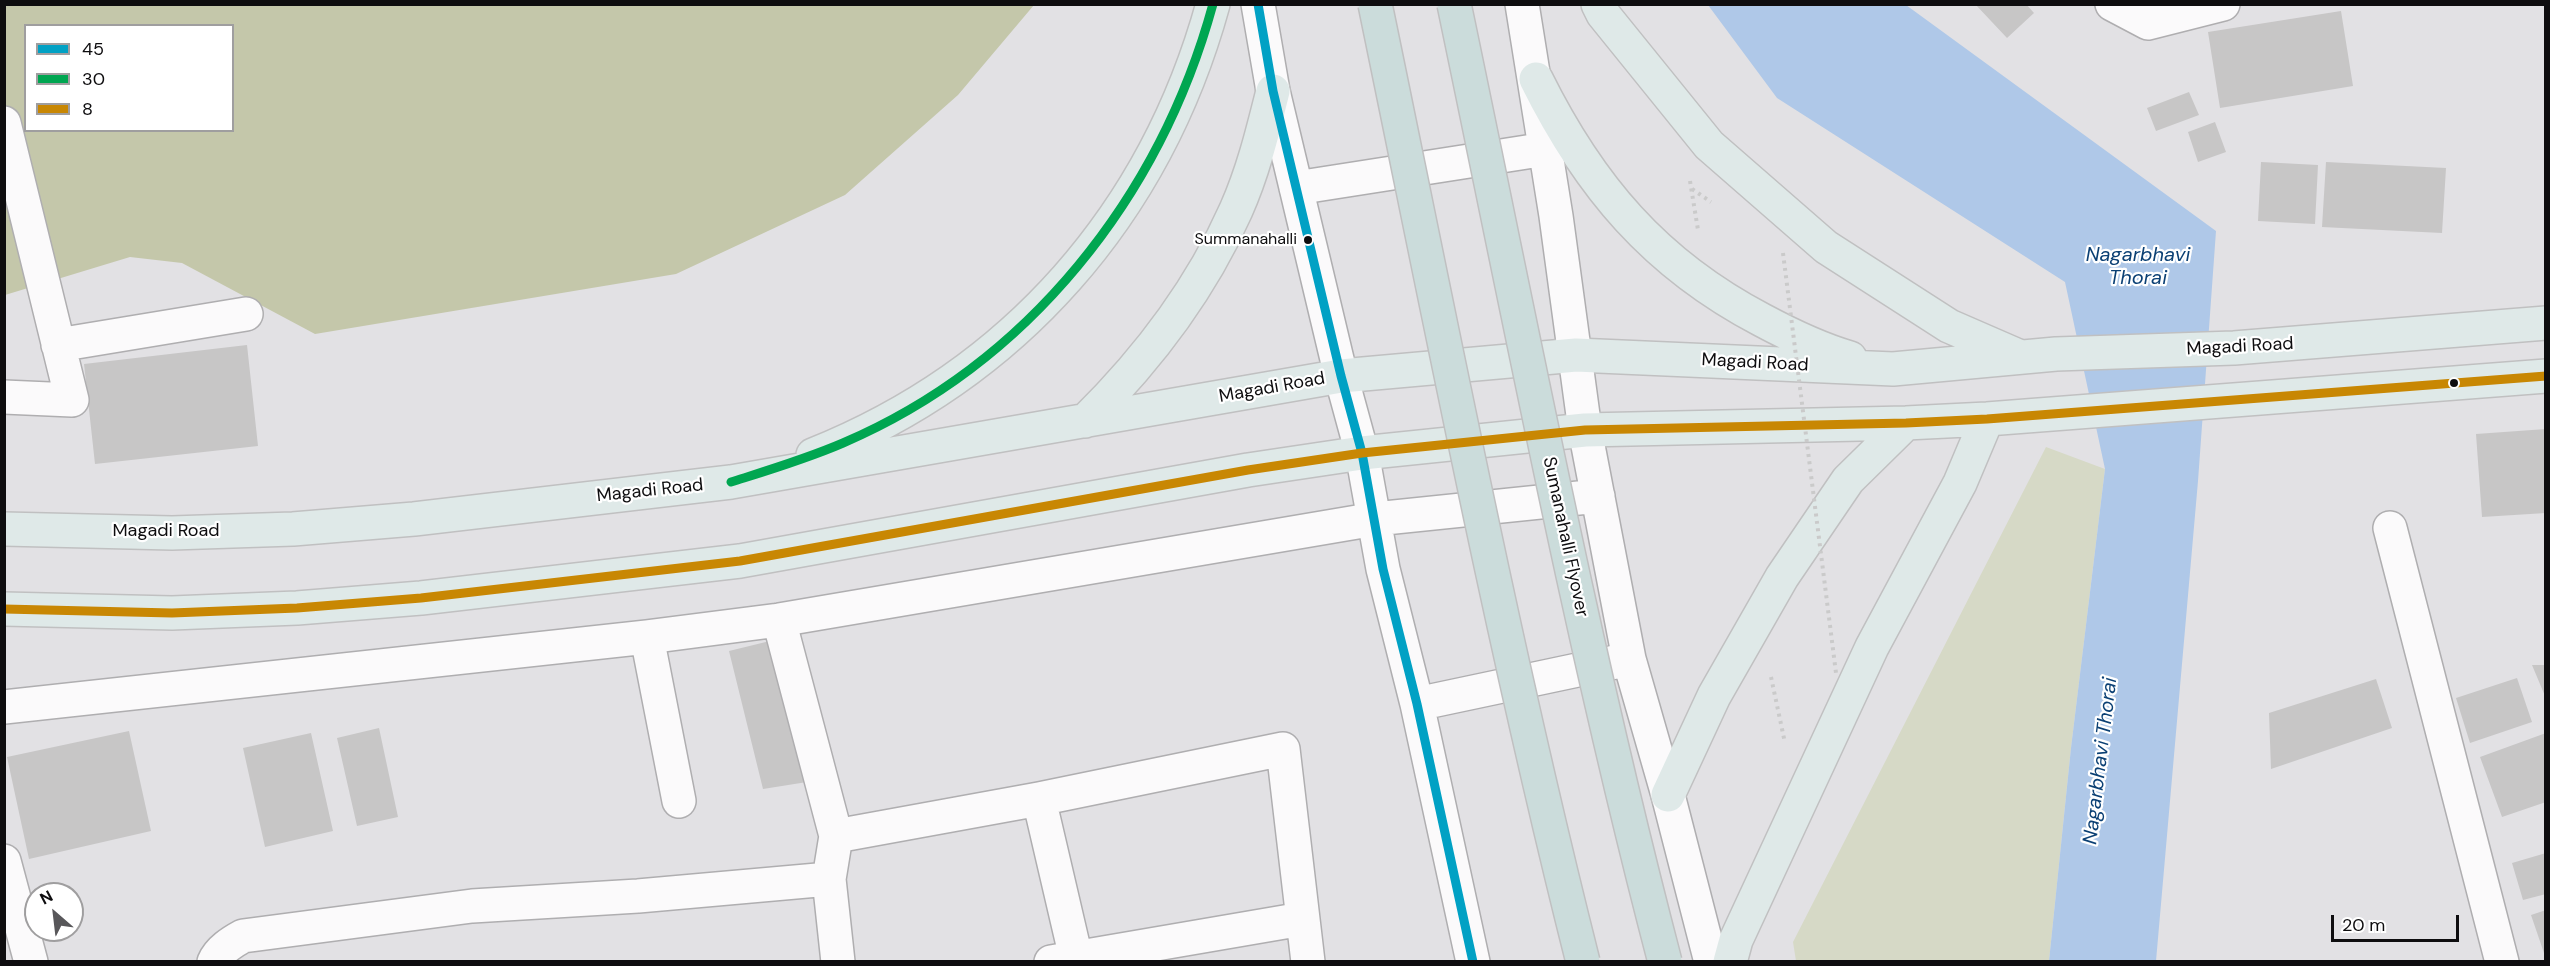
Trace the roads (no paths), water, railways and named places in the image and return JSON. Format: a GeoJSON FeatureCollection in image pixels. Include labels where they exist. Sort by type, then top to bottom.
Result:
{"type":"FeatureCollection","features":[{"type":"Feature","properties":{"kind":"highway"},"geometry":{"type":"LineString","coordinates":[[1375,4],[1509,649],[1583,962]]}},
{"type":"Feature","properties":{"kind":"highway","name":"Sumanahalli Flyover"},"geometry":{"type":"LineString","coordinates":[[1454,4],[1584,630],[1630,829],[1665,962]]}},
{"type":"Feature","properties":{"kind":"main road"},"geometry":{"type":"LineString","coordinates":[[731,482],[800,460],[898,416],[948,384],[996,348],[1041,308],[1081,264],[1117,216],[1150,164],[1177,109],[1200,52],[1214,4]]}},
{"type":"Feature","properties":{"kind":"main road"},"geometry":{"type":"LineString","coordinates":[[1598,4],[1603,14],[1708,145],[1826,247],[1949,326],[2022,357]]}},
{"type":"Feature","properties":{"kind":"main road"},"geometry":{"type":"LineString","coordinates":[[1536,79],[1557,123],[1583,164],[1614,203],[1648,239],[1685,272],[1732,305],[1784,332],[1837,354],[1893,369]]}},
{"type":"Feature","properties":{"kind":"main road"},"geometry":{"type":"LineString","coordinates":[[1085,421],[1121,386],[1154,348],[1184,307],[1210,263],[1240,199],[1258,151],[1274,92]]}},
{"type":"Feature","properties":{"kind":"main road","name":"Magadi Road"},"geometry":{"type":"LineString","coordinates":[[4,529],[172,533],[293,529],[414,519],[731,482],[1341,376],[1576,355],[1893,369],[2056,354],[2295,344],[2546,323]]}},
{"type":"Feature","properties":{"kind":"main road"},"geometry":{"type":"LineString","coordinates":[[4,609],[172,613],[297,608],[421,598],[740,561],[1248,470],[1362,453],[1585,430],[1988,419],[2546,376]]}},
{"type":"Feature","properties":{"kind":"main road"},"geometry":{"type":"LineString","coordinates":[[1730,962],[1745,920],[1872,647],[1960,483],[1988,419]]}},
{"type":"Feature","properties":{"kind":"main road"},"geometry":{"type":"LineString","coordinates":[[1668,795],[1714,696],[1782,578],[1848,480],[1906,423]]}},
{"type":"Feature","properties":{"kind":"street"},"geometry":{"type":"LineString","coordinates":[[1258,4],[1274,92],[1341,376],[1362,453],[1383,569],[1417,704],[1473,962]]}},
{"type":"Feature","properties":{"kind":"street"},"geometry":{"type":"LineString","coordinates":[[1522,4],[1536,79],[1585,430],[1629,659],[1668,795],[1711,962]]}},
{"type":"Feature","properties":{"kind":"street"},"geometry":{"type":"LineString","coordinates":[[2112,4],[2148,23],[2223,4]]}},
{"type":"Feature","properties":{"kind":"street"},"geometry":{"type":"LineString","coordinates":[[4,123],[72,400],[4,397]]}},
{"type":"Feature","properties":{"kind":"street"},"geometry":{"type":"LineString","coordinates":[[1296,188],[1546,149]]}},
{"type":"Feature","properties":{"kind":"street"},"geometry":{"type":"LineString","coordinates":[[58,345],[246,314]]}},
{"type":"Feature","properties":{"kind":"street"},"geometry":{"type":"LineString","coordinates":[[4,707],[647,637],[779,620],[1375,519],[1598,496]]}},
{"type":"Feature","properties":{"kind":"street"},"geometry":{"type":"LineString","coordinates":[[2390,528],[2502,962]]}},
{"type":"Feature","properties":{"kind":"street"},"geometry":{"type":"LineString","coordinates":[[779,620],[836,836],[828,879],[838,962]]}},
{"type":"Feature","properties":{"kind":"street"},"geometry":{"type":"LineString","coordinates":[[647,637],[679,801]]}},
{"type":"Feature","properties":{"kind":"street"},"geometry":{"type":"LineString","coordinates":[[1417,704],[1629,659]]}},
{"type":"Feature","properties":{"kind":"street"},"geometry":{"type":"LineString","coordinates":[[836,836],[1283,749],[1308,962]]}},
{"type":"Feature","properties":{"kind":"street"},"geometry":{"type":"LineString","coordinates":[[1039,798],[1068,960],[1302,919]]}},
{"type":"Feature","properties":{"kind":"street"},"geometry":{"type":"LineString","coordinates":[[4,861],[31,962]]}},
{"type":"Feature","properties":{"kind":"street"},"geometry":{"type":"LineString","coordinates":[[214,962],[216,957],[230,944],[243,936],[472,906],[638,896],[828,879]]}},
{"type":"Feature","properties":{"kind":"water","name":"Nagarbhavi Thorai"},"geometry":{"type":"Polygon","coordinates":[[[1708,5],[1906,5],[2216,231],[2198,481],[2156,961],[2049,961],[2071,748],[2105,469],[2065,282],[1777,98],[1708,5]]]}},
{"type":"Feature","properties":{"kind":"place","name":"Summanahalli"},"geometry":{"type":"Point","coordinates":[1308,240]}}]}
